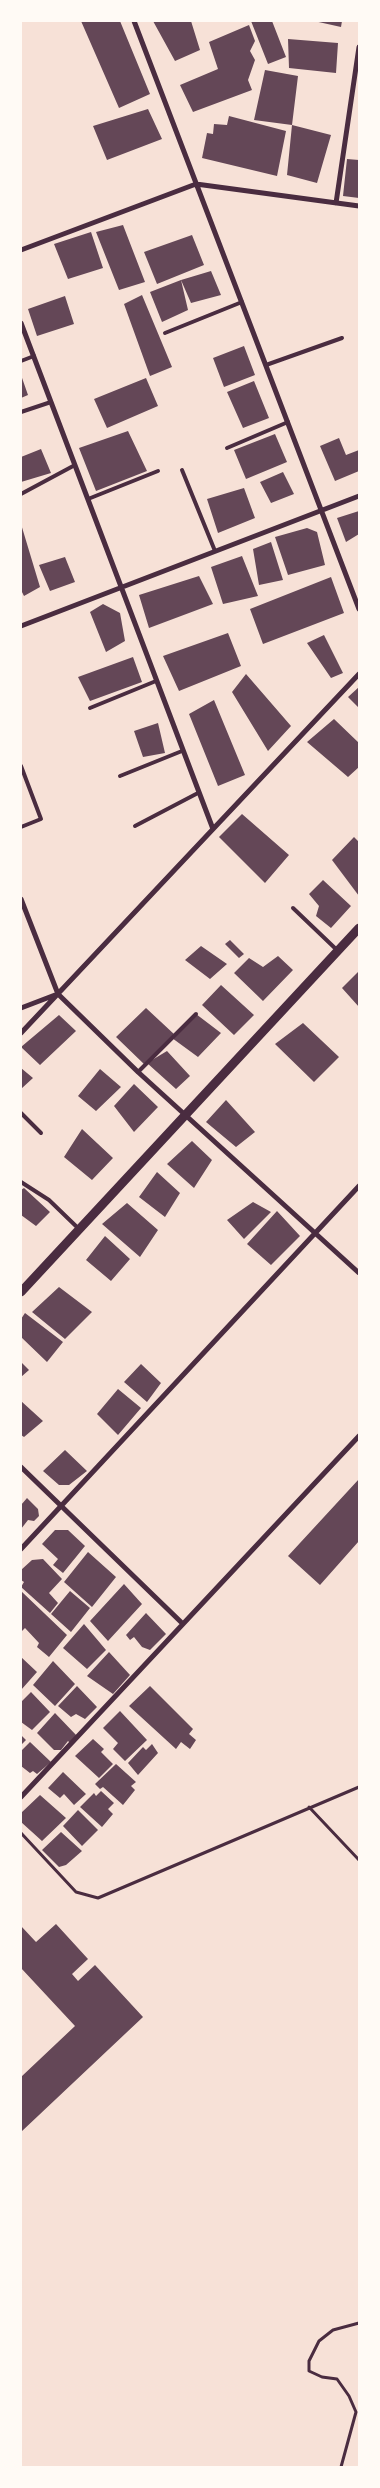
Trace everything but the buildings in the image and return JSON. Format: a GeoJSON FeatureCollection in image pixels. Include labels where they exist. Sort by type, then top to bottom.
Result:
{"type":"FeatureCollection","features":[{"type":"Feature","properties":{"kind":"street"},"geometry":{"type":"LineString","coordinates":[[134,21],[359,609]]}},
{"type":"Feature","properties":{"kind":"street"},"geometry":{"type":"LineString","coordinates":[[336,203],[359,47]]}},
{"type":"Feature","properties":{"kind":"street"},"geometry":{"type":"LineString","coordinates":[[21,250],[196,184],[359,206]]}},
{"type":"Feature","properties":{"kind":"street"},"geometry":{"type":"LineString","coordinates":[[21,323],[213,829]]}},
{"type":"Feature","properties":{"kind":"street"},"geometry":{"type":"LineString","coordinates":[[21,626],[359,496]]}},
{"type":"Feature","properties":{"kind":"street"},"geometry":{"type":"LineString","coordinates":[[21,1033],[359,674]]}},
{"type":"Feature","properties":{"kind":"street"},"geometry":{"type":"LineString","coordinates":[[21,899],[58,994],[138,1072],[359,1274]]}},
{"type":"Feature","properties":{"kind":"street"},"geometry":{"type":"LineString","coordinates":[[21,1292],[359,928]]}},
{"type":"Feature","properties":{"kind":"street"},"geometry":{"type":"LineString","coordinates":[[21,1008],[58,994]]}},
{"type":"Feature","properties":{"kind":"street"},"geometry":{"type":"LineString","coordinates":[[21,1549],[359,1186]]}},
{"type":"Feature","properties":{"kind":"street"},"geometry":{"type":"LineString","coordinates":[[21,1797],[359,1436]]}},
{"type":"Feature","properties":{"kind":"street"},"geometry":{"type":"LineString","coordinates":[[21,1467],[183,1624]]}},
{"type":"Feature","properties":{"kind":"lane"},"geometry":{"type":"LineString","coordinates":[[165,333],[242,302]]}},
{"type":"Feature","properties":{"kind":"lane"},"geometry":{"type":"LineString","coordinates":[[266,365],[342,338]]}},
{"type":"Feature","properties":{"kind":"lane"},"geometry":{"type":"LineString","coordinates":[[21,360],[34,356]]}},
{"type":"Feature","properties":{"kind":"lane"},"geometry":{"type":"LineString","coordinates":[[21,412],[51,402]]}},
{"type":"Feature","properties":{"kind":"lane"},"geometry":{"type":"LineString","coordinates":[[227,448],[288,422]]}},
{"type":"Feature","properties":{"kind":"lane"},"geometry":{"type":"LineString","coordinates":[[21,494],[75,466]]}},
{"type":"Feature","properties":{"kind":"lane"},"geometry":{"type":"LineString","coordinates":[[182,470],[215,551]]}},
{"type":"Feature","properties":{"kind":"lane"},"geometry":{"type":"LineString","coordinates":[[88,499],[158,471]]}},
{"type":"Feature","properties":{"kind":"lane"},"geometry":{"type":"LineString","coordinates":[[90,708],[156,681]]}},
{"type":"Feature","properties":{"kind":"lane"},"geometry":{"type":"LineString","coordinates":[[120,776],[182,750]]}},
{"type":"Feature","properties":{"kind":"lane"},"geometry":{"type":"LineString","coordinates":[[21,766],[41,819],[21,827]]}},
{"type":"Feature","properties":{"kind":"lane"},"geometry":{"type":"LineString","coordinates":[[135,826],[198,793]]}},
{"type":"Feature","properties":{"kind":"lane"},"geometry":{"type":"LineString","coordinates":[[293,908],[338,951]]}},
{"type":"Feature","properties":{"kind":"lane"},"geometry":{"type":"LineString","coordinates":[[138,1072],[196,1014]]}},
{"type":"Feature","properties":{"kind":"lane"},"geometry":{"type":"LineString","coordinates":[[21,1113],[41,1133]]}},
{"type":"Feature","properties":{"kind":"lane"},"geometry":{"type":"LineString","coordinates":[[21,1182],[49,1200],[79,1230]]}},
{"type":"Feature","properties":{"kind":"path"},"geometry":{"type":"LineString","coordinates":[[21,1833],[76,1892],[98,1898],[359,1787]]}},
{"type":"Feature","properties":{"kind":"path"},"geometry":{"type":"LineString","coordinates":[[309,1807],[359,1860]]}},
{"type":"Feature","properties":{"kind":"path"},"geometry":{"type":"LineString","coordinates":[[342,2467],[356,2412],[349,2396],[337,2379],[322,2377],[309,2371],[309,2361],[319,2341],[333,2330],[359,2323]]}}]}
